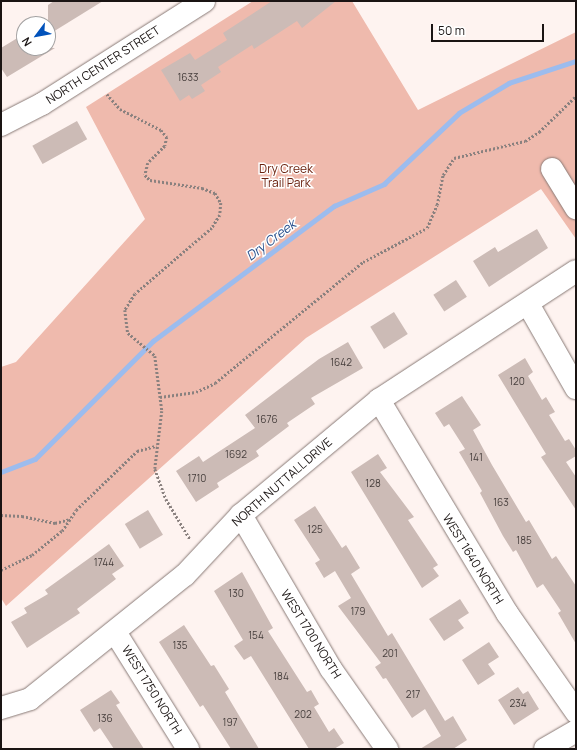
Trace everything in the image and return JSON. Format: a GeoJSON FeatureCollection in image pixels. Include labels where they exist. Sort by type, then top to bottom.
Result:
{"type":"FeatureCollection","features":[{"type":"Feature","properties":{"kind":"street","name":"NORTH CENTER STREET"},"geometry":{"type":"LineString","coordinates":[[1,125],[42,104],[204,1]]}},
{"type":"Feature","properties":{"kind":"street"},"geometry":{"type":"LineString","coordinates":[[552,169],[576,208]]}},
{"type":"Feature","properties":{"kind":"street","name":"NORTH NUTTALL DRIVE"},"geometry":{"type":"LineString","coordinates":[[1,708],[30,699],[185,575],[241,515],[379,400],[528,304],[576,271]]}},
{"type":"Feature","properties":{"kind":"street"},"geometry":{"type":"LineString","coordinates":[[528,304],[576,388]]}},
{"type":"Feature","properties":{"kind":"street","name":"WEST 1640 NORTH"},"geometry":{"type":"LineString","coordinates":[[379,400],[507,614],[576,712]]}},
{"type":"Feature","properties":{"kind":"street","name":"WEST 1700 NORTH"},"geometry":{"type":"LineString","coordinates":[[241,515],[331,669],[387,749]]}},
{"type":"Feature","properties":{"kind":"street","name":"WEST 1750 NORTH"},"geometry":{"type":"LineString","coordinates":[[115,632],[188,749]]}},
{"type":"Feature","properties":{"kind":"street"},"geometry":{"type":"LineString","coordinates":[[545,749],[576,731]]}},
{"type":"Feature","properties":{"kind":"path"},"geometry":{"type":"LineString","coordinates":[[107,94],[120,109],[162,130],[167,137],[165,146],[148,163],[145,176],[150,180],[202,188],[215,193],[221,203],[220,215],[212,228],[135,294],[125,310],[128,333],[155,356],[160,397],[155,469],[162,487],[190,539]]}},
{"type":"Feature","properties":{"kind":"path"},"geometry":{"type":"LineString","coordinates":[[160,397],[196,392],[215,383],[363,262],[427,228],[437,205],[443,175],[454,158],[525,141],[539,132],[576,96]]}},
{"type":"Feature","properties":{"kind":"path"},"geometry":{"type":"LineString","coordinates":[[1,570],[32,555],[62,531],[71,519],[137,451],[156,446]]}},
{"type":"Feature","properties":{"kind":"path"},"geometry":{"type":"LineString","coordinates":[[1,515],[22,516],[55,523],[71,519]]}},
{"type":"Feature","properties":{"kind":"green space","name":"Dry Creek Trail Park"},"geometry":{"type":"Polygon","coordinates":[[[253,1],[352,1],[418,110],[576,32],[576,239],[541,189],[306,338],[6,606],[1,598],[1,367],[16,362],[145,219],[86,107],[253,1]]]}},
{"type":"Feature","properties":{"kind":"building"},"geometry":{"type":"Polygon","coordinates":[[[54,1],[103,1],[56,30],[56,16],[48,16],[48,5],[54,1]]]}},
{"type":"Feature","properties":{"kind":"building"},"geometry":{"type":"Polygon","coordinates":[[[272,1],[336,1],[302,28],[297,21],[254,49],[252,45],[218,67],[221,72],[201,85],[205,91],[192,99],[189,95],[180,101],[161,70],[190,53],[195,60],[227,40],[223,33],[272,1]]]}},
{"type":"Feature","properties":{"kind":"building"},"geometry":{"type":"Polygon","coordinates":[[[16,39],[16,56],[42,56],[7,77],[1,68],[1,48],[16,39]]]}},
{"type":"Feature","properties":{"kind":"building"},"geometry":{"type":"Polygon","coordinates":[[[77,121],[87,139],[43,164],[32,146],[77,121]]]}},
{"type":"Feature","properties":{"kind":"building"},"geometry":{"type":"Polygon","coordinates":[[[537,229],[548,248],[489,287],[473,261],[495,247],[498,252],[537,229]]]}},
{"type":"Feature","properties":{"kind":"building"},"geometry":{"type":"Polygon","coordinates":[[[456,280],[467,297],[444,311],[433,295],[456,280]]]}},
{"type":"Feature","properties":{"kind":"building"},"geometry":{"type":"Polygon","coordinates":[[[394,312],[408,334],[384,349],[370,327],[394,312]]]}},
{"type":"Feature","properties":{"kind":"building"},"geometry":{"type":"Polygon","coordinates":[[[348,342],[363,368],[311,398],[315,404],[287,423],[289,426],[256,451],[259,456],[217,483],[219,487],[196,502],[176,471],[199,456],[203,462],[255,428],[245,415],[319,359],[348,342]]]}},
{"type":"Feature","properties":{"kind":"building"},"geometry":{"type":"Polygon","coordinates":[[[525,358],[533,372],[528,376],[542,400],[546,397],[555,412],[549,415],[565,441],[569,439],[576,450],[576,456],[566,462],[576,477],[576,510],[541,457],[546,454],[498,375],[525,358]]]}},
{"type":"Feature","properties":{"kind":"building"},"geometry":{"type":"Polygon","coordinates":[[[462,396],[481,425],[473,430],[526,522],[529,520],[552,559],[556,556],[576,586],[576,644],[558,613],[561,611],[543,584],[537,588],[516,550],[513,552],[503,536],[480,493],[482,491],[459,452],[465,449],[449,424],[444,427],[435,413],[462,396]]]}},
{"type":"Feature","properties":{"kind":"building"},"geometry":{"type":"Polygon","coordinates":[[[378,454],[387,468],[380,472],[414,517],[408,520],[438,565],[433,568],[439,576],[422,588],[351,472],[378,454]]]}},
{"type":"Feature","properties":{"kind":"building"},"geometry":{"type":"Polygon","coordinates":[[[315,506],[342,548],[346,545],[360,568],[351,574],[388,636],[392,633],[445,721],[453,716],[467,740],[453,749],[420,749],[441,736],[425,709],[412,718],[386,678],[383,679],[375,667],[381,663],[338,606],[351,598],[335,571],[324,578],[315,563],[320,560],[294,520],[315,506]]]}},
{"type":"Feature","properties":{"kind":"building"},"geometry":{"type":"Polygon","coordinates":[[[148,510],[163,535],[140,549],[125,524],[148,510]]]}},
{"type":"Feature","properties":{"kind":"building"},"geometry":{"type":"Polygon","coordinates":[[[109,544],[124,566],[112,574],[116,579],[77,609],[80,613],[27,648],[11,622],[27,613],[24,608],[48,594],[45,590],[109,544]]]}},
{"type":"Feature","properties":{"kind":"building"},"geometry":{"type":"Polygon","coordinates":[[[242,572],[273,628],[268,631],[307,692],[311,690],[319,704],[314,707],[329,732],[334,728],[344,743],[334,749],[309,749],[251,656],[244,660],[234,646],[243,640],[214,591],[242,572]]]}},
{"type":"Feature","properties":{"kind":"building"},"geometry":{"type":"Polygon","coordinates":[[[460,599],[469,613],[458,620],[464,628],[444,641],[429,619],[460,599]]]}},
{"type":"Feature","properties":{"kind":"building"},"geometry":{"type":"Polygon","coordinates":[[[184,625],[211,666],[214,665],[229,689],[225,692],[259,749],[231,749],[203,705],[200,707],[159,642],[184,625]]]}},
{"type":"Feature","properties":{"kind":"building"},"geometry":{"type":"Polygon","coordinates":[[[489,642],[499,657],[488,664],[495,674],[478,685],[462,660],[489,642]]]}},
{"type":"Feature","properties":{"kind":"building"},"geometry":{"type":"Polygon","coordinates":[[[518,687],[523,694],[528,691],[539,709],[514,725],[498,700],[518,687]]]}},
{"type":"Feature","properties":{"kind":"building"},"geometry":{"type":"Polygon","coordinates":[[[111,690],[120,703],[116,705],[144,749],[114,749],[100,728],[94,732],[80,710],[111,690]]]}},
{"type":"Feature","properties":{"kind":"waterway","name":"Dry Creek"},"geometry":{"type":"LineString","coordinates":[[1,472],[35,459],[153,341],[334,206],[384,184],[459,113],[509,83],[576,61]]}}]}
